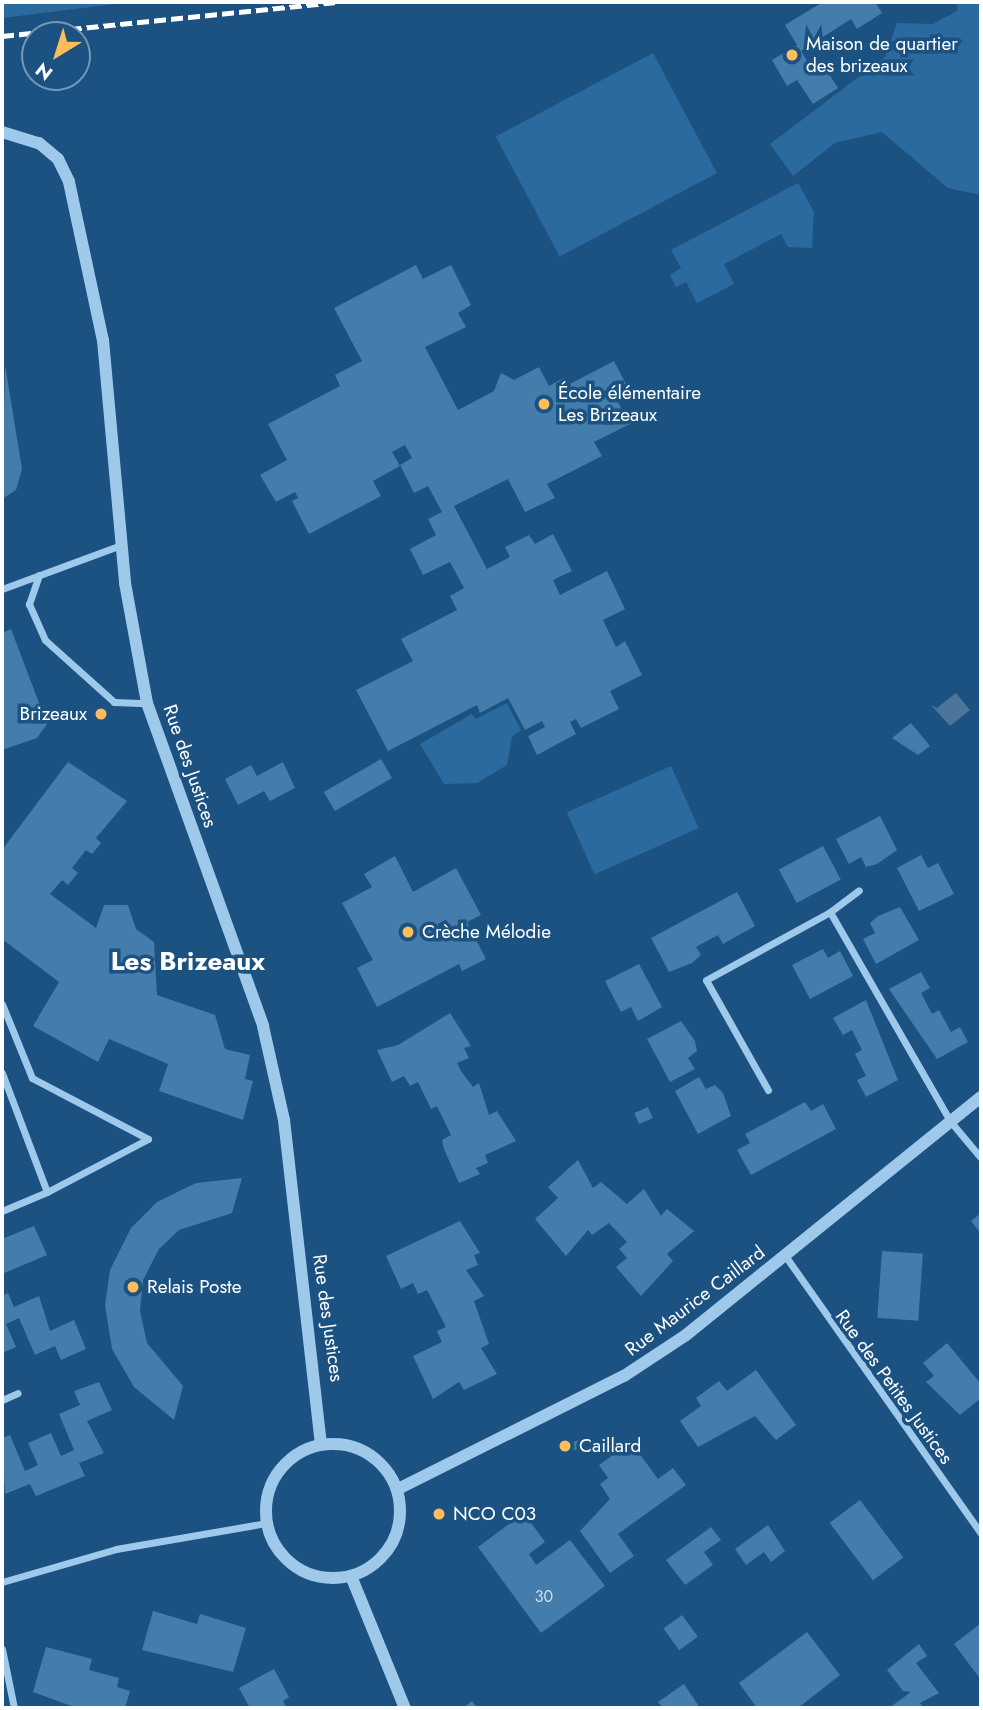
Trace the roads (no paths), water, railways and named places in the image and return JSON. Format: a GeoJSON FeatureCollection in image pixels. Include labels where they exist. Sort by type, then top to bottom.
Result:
{"type":"FeatureCollection","features":[{"type":"Feature","properties":{"kind":"street","name":"Rue des Justices"},"geometry":{"type":"LineString","coordinates":[[2,132],[39,143],[58,159],[69,182],[103,340],[121,545],[148,703],[274,1072],[321,1444]]}},
{"type":"Feature","properties":{"kind":"street"},"geometry":{"type":"LineString","coordinates":[[2,589],[121,545]]}},
{"type":"Feature","properties":{"kind":"street"},"geometry":{"type":"LineString","coordinates":[[39,575],[29,604],[45,640],[114,702],[148,703]]}},
{"type":"Feature","properties":{"kind":"street"},"geometry":{"type":"LineString","coordinates":[[768,1090],[706,980],[830,912],[859,890]]}},
{"type":"Feature","properties":{"kind":"street"},"geometry":{"type":"LineString","coordinates":[[830,912],[950,1121],[981,1158]]}},
{"type":"Feature","properties":{"kind":"street"},"geometry":{"type":"LineString","coordinates":[[2,1004],[32,1078],[148,1139],[47,1192],[2,1211]]}},
{"type":"Feature","properties":{"kind":"street"},"geometry":{"type":"LineString","coordinates":[[2,1073],[47,1192]]}},
{"type":"Feature","properties":{"kind":"street","name":"Rue Maurice Caillard"},"geometry":{"type":"LineString","coordinates":[[398,1489],[624,1376],[786,1257],[981,1097]]}},
{"type":"Feature","properties":{"kind":"street","name":"Rue des Petites Justices"},"geometry":{"type":"LineString","coordinates":[[786,1257],[981,1534]]}},
{"type":"Feature","properties":{"kind":"street"},"geometry":{"type":"LineString","coordinates":[[2,1400],[18,1393]]}},
{"type":"Feature","properties":{"kind":"street"},"geometry":{"type":"LineString","coordinates":[[321,1444],[368,1453],[398,1489],[401,1511],[388,1552],[351,1576],[329,1579],[288,1562],[266,1523],[272,1481],[301,1451],[321,1444]]}},
{"type":"Feature","properties":{"kind":"street"},"geometry":{"type":"LineString","coordinates":[[2,1582],[116,1549],[266,1523]]}},
{"type":"Feature","properties":{"kind":"street"},"geometry":{"type":"LineString","coordinates":[[351,1576],[405,1708]]}},
{"type":"Feature","properties":{"kind":"street"},"geometry":{"type":"LineString","coordinates":[[2,1649],[15,1708]]}},
{"type":"Feature","properties":{"kind":"railway"},"geometry":{"type":"LineString","coordinates":[[2,36],[336,2]]}},
{"type":"Feature","properties":{"kind":"place","name":"Maison de quartier des brizeaux"},"geometry":{"type":"Point","coordinates":[792,55]}},
{"type":"Feature","properties":{"kind":"place","name":"École élémentaire Les Brizeaux"},"geometry":{"type":"Point","coordinates":[544,404]}},
{"type":"Feature","properties":{"kind":"place","name":"Brizeaux"},"geometry":{"type":"Point","coordinates":[101,714]}},
{"type":"Feature","properties":{"kind":"place","name":"Crèche Mélodie"},"geometry":{"type":"Point","coordinates":[408,932]}},
{"type":"Feature","properties":{"kind":"place","name":"Relais Poste"},"geometry":{"type":"Point","coordinates":[133,1287]}},
{"type":"Feature","properties":{"kind":"place","name":"Caillard"},"geometry":{"type":"Point","coordinates":[565,1446]}},
{"type":"Feature","properties":{"kind":"place","name":"NCO C03"},"geometry":{"type":"Point","coordinates":[439,1514]}},
{"type":"Feature","properties":{"kind":"district","name":"Les Brizeaux"},"geometry":{"type":"Point","coordinates":[188,962]}}]}
